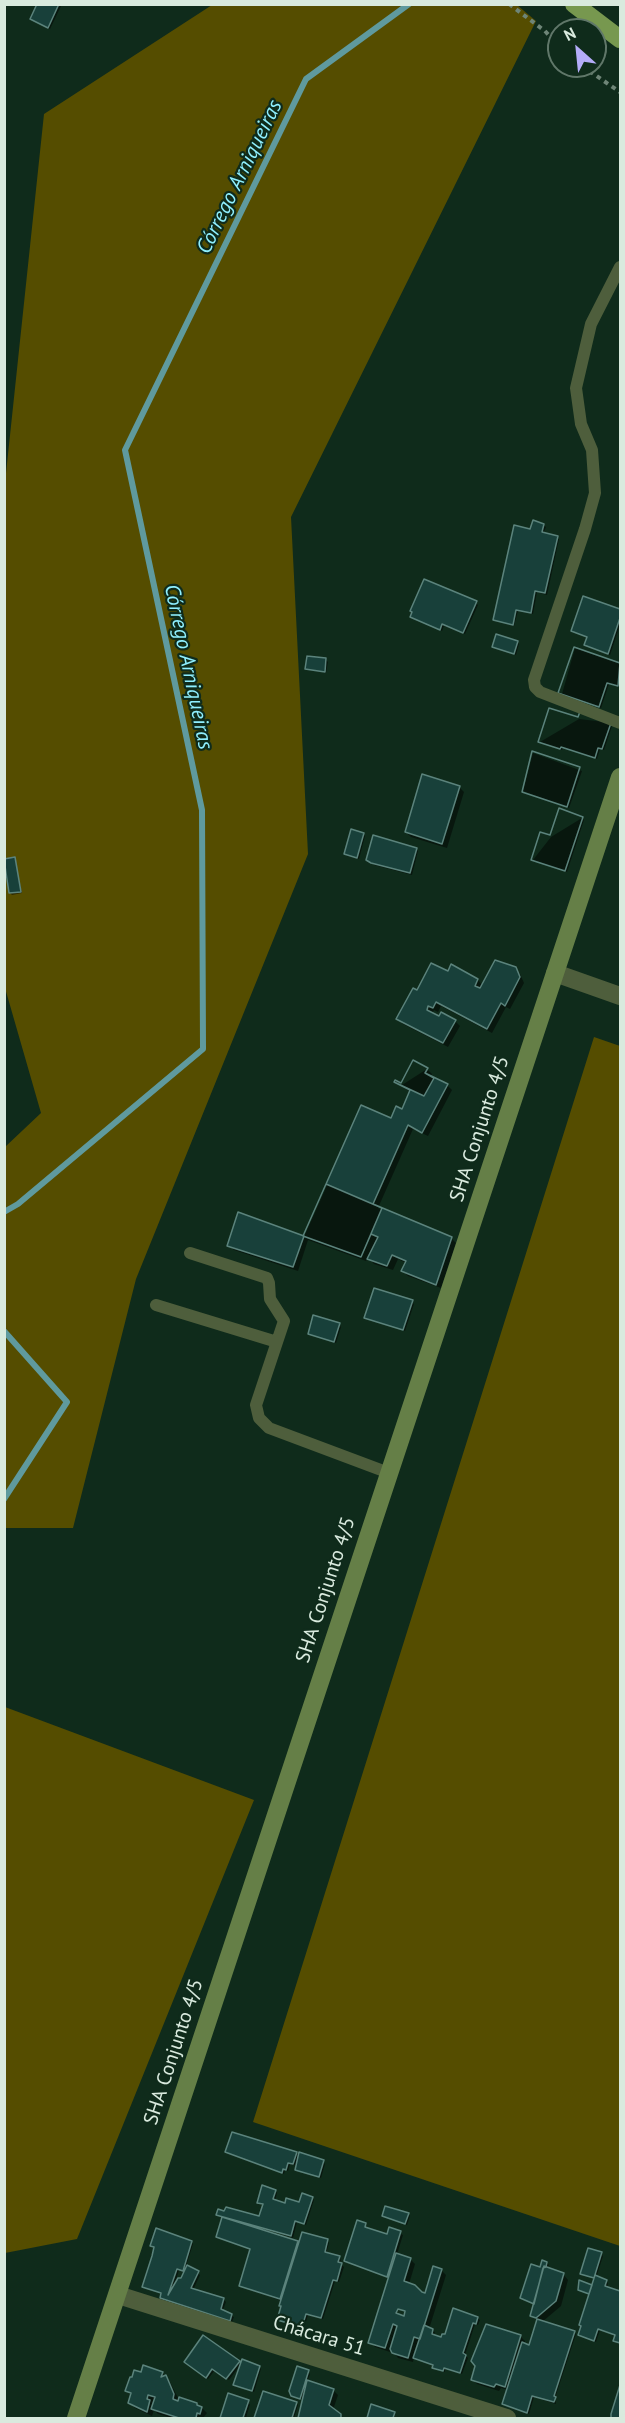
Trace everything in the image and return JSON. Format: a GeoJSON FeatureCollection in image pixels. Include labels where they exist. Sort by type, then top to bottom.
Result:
{"type":"FeatureCollection","features":[{"type":"Feature","properties":{"kind":"main road"},"geometry":{"type":"LineString","coordinates":[[574,4],[621,39]]}},
{"type":"Feature","properties":{"kind":"street","name":"SHA Conjunto 4/5"},"geometry":{"type":"LineString","coordinates":[[76,2418],[621,777]]}},
{"type":"Feature","properties":{"kind":"street"},"geometry":{"type":"LineString","coordinates":[[555,973],[621,996]]}},
{"type":"Feature","properties":{"kind":"street","name":"Chácara 51"},"geometry":{"type":"LineString","coordinates":[[118,2295],[507,2418]]}},
{"type":"Feature","properties":{"kind":"lane"},"geometry":{"type":"LineString","coordinates":[[621,267],[591,324],[576,388],[581,424],[592,450],[595,493],[534,680],[540,692],[621,723]]}},
{"type":"Feature","properties":{"kind":"lane"},"geometry":{"type":"LineString","coordinates":[[190,1253],[267,1278],[270,1299],[284,1320],[256,1405],[259,1419],[269,1428],[389,1473]]}},
{"type":"Feature","properties":{"kind":"lane"},"geometry":{"type":"LineString","coordinates":[[156,1305],[277,1342]]}},
{"type":"Feature","properties":{"kind":"path"},"geometry":{"type":"LineString","coordinates":[[509,4],[547,33]]}},
{"type":"Feature","properties":{"kind":"path"},"geometry":{"type":"LineString","coordinates":[[600,78],[621,92]]}},
{"type":"Feature","properties":{"kind":"shaded area"},"geometry":{"type":"Polygon","coordinates":[[[212,5],[517,5],[536,21],[291,517],[308,854],[136,1279],[73,1528],[5,1528],[5,1147],[41,1113],[5,988],[4,492],[44,114],[212,5]]]}},
{"type":"Feature","properties":{"kind":"shaded area"},"geometry":{"type":"Polygon","coordinates":[[[594,1037],[620,1046],[620,2246],[253,2122],[594,1037]]]}},
{"type":"Feature","properties":{"kind":"shaded area"},"geometry":{"type":"Polygon","coordinates":[[[5,1707],[254,1800],[77,2239],[5,2253],[5,1707]]]}},
{"type":"Feature","properties":{"kind":"building"},"geometry":{"type":"Polygon","coordinates":[[[37,4],[59,4],[48,28],[30,19],[37,4]]]}},
{"type":"Feature","properties":{"kind":"building"},"geometry":{"type":"Polygon","coordinates":[[[533,520],[544,524],[542,532],[558,536],[545,593],[535,591],[531,613],[516,610],[513,625],[493,620],[514,525],[530,529],[533,520]]]}},
{"type":"Feature","properties":{"kind":"building"},"geometry":{"type":"Polygon","coordinates":[[[424,579],[477,601],[463,633],[442,624],[440,630],[410,617],[412,612],[410,611],[424,579]]]}},
{"type":"Feature","properties":{"kind":"building"},"geometry":{"type":"Polygon","coordinates":[[[583,596],[620,609],[620,618],[608,654],[584,645],[587,637],[571,631],[583,596]]]}},
{"type":"Feature","properties":{"kind":"building"},"geometry":{"type":"Polygon","coordinates":[[[496,634],[518,641],[514,654],[492,647],[496,634]]]}},
{"type":"Feature","properties":{"kind":"building"},"geometry":{"type":"Polygon","coordinates":[[[574,647],[620,663],[618,686],[607,683],[599,707],[558,693],[574,647]]]}},
{"type":"Feature","properties":{"kind":"building"},"geometry":{"type":"Polygon","coordinates":[[[574,647],[620,663],[618,686],[607,683],[599,707],[558,693],[574,647]]]}},
{"type":"Feature","properties":{"kind":"building"},"geometry":{"type":"Polygon","coordinates":[[[307,656],[326,658],[325,672],[305,669],[307,656]]]}},
{"type":"Feature","properties":{"kind":"building"},"geometry":{"type":"Polygon","coordinates":[[[549,708],[578,717],[581,709],[612,720],[602,749],[598,748],[595,758],[538,742],[549,708]]]}},
{"type":"Feature","properties":{"kind":"building"},"geometry":{"type":"Polygon","coordinates":[[[549,708],[578,717],[581,709],[612,720],[602,749],[598,748],[595,758],[538,742],[549,708]]]}},
{"type":"Feature","properties":{"kind":"building"},"geometry":{"type":"Polygon","coordinates":[[[532,751],[580,767],[567,807],[522,792],[532,751]]]}},
{"type":"Feature","properties":{"kind":"building"},"geometry":{"type":"Polygon","coordinates":[[[532,751],[580,767],[567,807],[522,792],[532,751]]]}},
{"type":"Feature","properties":{"kind":"building"},"geometry":{"type":"Polygon","coordinates":[[[422,774],[460,786],[442,844],[405,832],[422,774]]]}},
{"type":"Feature","properties":{"kind":"building"},"geometry":{"type":"Polygon","coordinates":[[[559,808],[583,817],[565,871],[531,860],[540,832],[550,835],[559,808]]]}},
{"type":"Feature","properties":{"kind":"building"},"geometry":{"type":"Polygon","coordinates":[[[559,808],[583,817],[565,871],[531,860],[540,832],[550,835],[559,808]]]}},
{"type":"Feature","properties":{"kind":"building"},"geometry":{"type":"Polygon","coordinates":[[[351,829],[364,833],[357,858],[344,854],[351,829]]]}},
{"type":"Feature","properties":{"kind":"building"},"geometry":{"type":"Polygon","coordinates":[[[373,835],[417,848],[410,873],[366,860],[373,835]]]}},
{"type":"Feature","properties":{"kind":"building"},"geometry":{"type":"Polygon","coordinates":[[[15,857],[21,892],[9,893],[4,859],[15,857]]]}},
{"type":"Feature","properties":{"kind":"building"},"geometry":{"type":"Polygon","coordinates":[[[495,960],[516,967],[520,977],[505,1006],[501,1003],[487,1029],[436,1002],[433,1008],[428,1006],[427,1010],[439,1016],[441,1012],[456,1020],[443,1043],[396,1019],[413,988],[417,990],[431,963],[448,971],[451,964],[478,979],[475,986],[480,988],[495,960]]]}},
{"type":"Feature","properties":{"kind":"building"},"geometry":{"type":"Polygon","coordinates":[[[413,1060],[428,1068],[425,1073],[448,1084],[422,1133],[408,1125],[373,1204],[452,1237],[436,1285],[401,1271],[406,1261],[392,1255],[387,1266],[367,1259],[378,1237],[371,1234],[361,1257],[303,1236],[361,1105],[391,1118],[396,1106],[402,1109],[410,1090],[394,1082],[395,1080],[401,1083],[413,1060]]]}},
{"type":"Feature","properties":{"kind":"building"},"geometry":{"type":"Polygon","coordinates":[[[413,1060],[428,1068],[425,1073],[434,1078],[424,1096],[394,1082],[395,1080],[401,1083],[413,1060]]]}},
{"type":"Feature","properties":{"kind":"building"},"geometry":{"type":"Polygon","coordinates":[[[326,1184],[382,1208],[361,1257],[303,1236],[326,1184]]]}},
{"type":"Feature","properties":{"kind":"building"},"geometry":{"type":"Polygon","coordinates":[[[238,1212],[304,1236],[293,1267],[227,1246],[238,1212]]]}},
{"type":"Feature","properties":{"kind":"building"},"geometry":{"type":"Polygon","coordinates":[[[374,1288],[413,1300],[403,1330],[364,1318],[374,1288]]]}},
{"type":"Feature","properties":{"kind":"building"},"geometry":{"type":"Polygon","coordinates":[[[313,1315],[340,1323],[334,1342],[308,1334],[313,1315]]]}},
{"type":"Feature","properties":{"kind":"building"},"geometry":{"type":"Polygon","coordinates":[[[232,2132],[297,2152],[293,2164],[288,2163],[286,2170],[283,2169],[282,2173],[225,2152],[232,2132]]]}},
{"type":"Feature","properties":{"kind":"building"},"geometry":{"type":"Polygon","coordinates":[[[299,2152],[324,2160],[319,2177],[295,2170],[299,2152]]]}},
{"type":"Feature","properties":{"kind":"building"},"geometry":{"type":"Polygon","coordinates":[[[262,2185],[276,2190],[273,2199],[285,2203],[286,2198],[299,2202],[302,2193],[313,2197],[304,2224],[295,2221],[291,2236],[216,2215],[218,2209],[224,2211],[226,2207],[259,2216],[263,2204],[257,2203],[262,2185]]]}},
{"type":"Feature","properties":{"kind":"building"},"geometry":{"type":"Polygon","coordinates":[[[385,2206],[409,2213],[405,2224],[382,2216],[385,2206]]]}},
{"type":"Feature","properties":{"kind":"building"},"geometry":{"type":"Polygon","coordinates":[[[222,2217],[298,2241],[280,2299],[239,2286],[250,2249],[216,2237],[222,2217]]]}},
{"type":"Feature","properties":{"kind":"building"},"geometry":{"type":"Polygon","coordinates":[[[357,2220],[366,2223],[365,2227],[387,2234],[389,2227],[401,2231],[387,2277],[344,2261],[357,2220]]]}},
{"type":"Feature","properties":{"kind":"building"},"geometry":{"type":"Polygon","coordinates":[[[156,2228],[192,2241],[183,2271],[177,2269],[168,2295],[178,2278],[181,2278],[187,2265],[199,2271],[191,2288],[224,2298],[221,2309],[232,2314],[230,2321],[160,2298],[161,2293],[142,2287],[152,2256],[154,2247],[150,2246],[156,2228]]]}},
{"type":"Feature","properties":{"kind":"building"},"geometry":{"type":"Polygon","coordinates":[[[302,2232],[328,2239],[325,2252],[340,2256],[338,2262],[342,2263],[337,2281],[333,2280],[321,2318],[306,2314],[302,2327],[277,2320],[281,2306],[279,2306],[302,2232]]]}},
{"type":"Feature","properties":{"kind":"building"},"geometry":{"type":"Polygon","coordinates":[[[588,2248],[602,2252],[594,2278],[580,2274],[588,2248]]]}},
{"type":"Feature","properties":{"kind":"building"},"geometry":{"type":"Polygon","coordinates":[[[396,2253],[411,2258],[404,2281],[415,2285],[422,2292],[425,2293],[433,2266],[442,2269],[420,2339],[414,2337],[408,2358],[392,2353],[390,2349],[397,2326],[393,2324],[385,2348],[368,2343],[396,2253]],[[398,2309],[396,2313],[404,2316],[405,2311],[398,2309]]]}},
{"type":"Feature","properties":{"kind":"building"},"geometry":{"type":"Polygon","coordinates":[[[542,2260],[547,2262],[546,2267],[543,2268],[534,2304],[520,2298],[531,2264],[540,2267],[542,2260]]]}},
{"type":"Feature","properties":{"kind":"building"},"geometry":{"type":"Polygon","coordinates":[[[544,2266],[564,2273],[556,2301],[536,2318],[530,2316],[544,2266]]]}},
{"type":"Feature","properties":{"kind":"building"},"geometry":{"type":"Polygon","coordinates":[[[595,2275],[607,2280],[605,2286],[620,2291],[620,2343],[613,2341],[615,2335],[598,2329],[594,2341],[578,2335],[595,2275]]]}},
{"type":"Feature","properties":{"kind":"building"},"geometry":{"type":"Polygon","coordinates":[[[579,2280],[592,2285],[589,2294],[578,2290],[579,2280]]]}},
{"type":"Feature","properties":{"kind":"building"},"geometry":{"type":"Polygon","coordinates":[[[453,2308],[478,2317],[476,2324],[473,2323],[463,2353],[466,2355],[460,2373],[444,2368],[443,2371],[432,2368],[433,2365],[413,2358],[424,2325],[433,2329],[432,2334],[441,2337],[445,2334],[453,2308]]]}},
{"type":"Feature","properties":{"kind":"building"},"geometry":{"type":"Polygon","coordinates":[[[537,2319],[575,2331],[554,2402],[532,2396],[527,2413],[502,2404],[522,2342],[529,2345],[537,2319]]]}},
{"type":"Feature","properties":{"kind":"building"},"geometry":{"type":"Polygon","coordinates":[[[486,2324],[521,2335],[505,2387],[496,2384],[494,2387],[471,2380],[475,2366],[471,2361],[486,2324]]]}},
{"type":"Feature","properties":{"kind":"building"},"geometry":{"type":"Polygon","coordinates":[[[203,2335],[240,2361],[226,2379],[212,2369],[206,2378],[184,2362],[203,2335]]]}},
{"type":"Feature","properties":{"kind":"building"},"geometry":{"type":"Polygon","coordinates":[[[242,2359],[260,2366],[252,2391],[233,2385],[242,2359]]]}},
{"type":"Feature","properties":{"kind":"building"},"geometry":{"type":"Polygon","coordinates":[[[143,2365],[163,2372],[161,2377],[166,2375],[174,2394],[173,2399],[178,2401],[179,2397],[197,2403],[202,2407],[200,2414],[197,2413],[196,2418],[179,2418],[151,2409],[155,2397],[148,2395],[147,2399],[150,2400],[147,2412],[128,2403],[131,2393],[125,2391],[130,2377],[134,2370],[141,2372],[143,2365]]]}},
{"type":"Feature","properties":{"kind":"building"},"geometry":{"type":"Polygon","coordinates":[[[297,2366],[309,2370],[300,2399],[291,2396],[289,2391],[297,2366]]]}},
{"type":"Feature","properties":{"kind":"building"},"geometry":{"type":"Polygon","coordinates":[[[307,2380],[334,2389],[329,2405],[341,2414],[341,2418],[298,2418],[307,2380]]]}},
{"type":"Feature","properties":{"kind":"building"},"geometry":{"type":"Polygon","coordinates":[[[620,2385],[620,2418],[611,2418],[611,2414],[620,2385]]]}},
{"type":"Feature","properties":{"kind":"building"},"geometry":{"type":"Polygon","coordinates":[[[263,2391],[297,2402],[292,2418],[254,2418],[263,2391]]]}},
{"type":"Feature","properties":{"kind":"building"},"geometry":{"type":"Polygon","coordinates":[[[228,2393],[249,2400],[243,2418],[220,2418],[228,2393]]]}},
{"type":"Feature","properties":{"kind":"building"},"geometry":{"type":"Polygon","coordinates":[[[371,2404],[395,2412],[393,2418],[367,2418],[371,2404]]]}},
{"type":"Feature","properties":{"kind":"waterway","name":"Córrego Arniqueiras"},"geometry":{"type":"LineString","coordinates":[[4,1212],[18,1204],[203,1049],[202,810],[125,450],[306,79],[409,4]]}},
{"type":"Feature","properties":{"kind":"waterway","name":"Córrego Arniqueiras"},"geometry":{"type":"LineString","coordinates":[[4,1331],[67,1402],[4,1499]]}}]}
